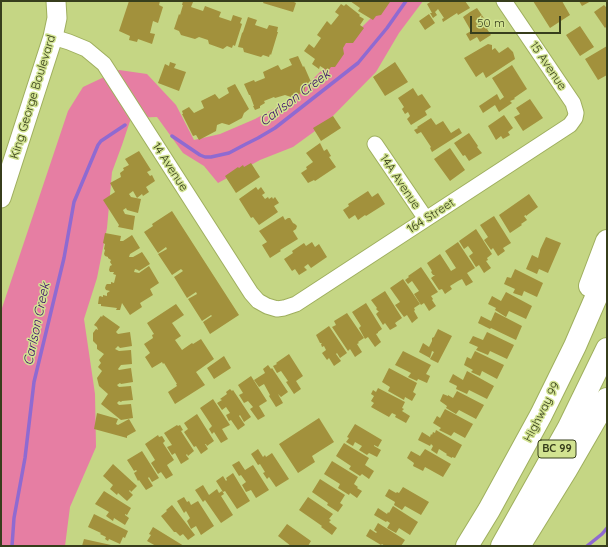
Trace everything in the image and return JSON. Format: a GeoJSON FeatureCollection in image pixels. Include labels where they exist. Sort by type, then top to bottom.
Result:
{"type":"FeatureCollection","features":[{"type":"Feature","properties":{"kind":"highway"},"geometry":{"type":"LineString","coordinates":[[541,415],[607,241]]}},
{"type":"Feature","properties":{"kind":"highway","name":"Highway 99"},"geometry":{"type":"LineString","coordinates":[[468,546],[541,415],[575,346],[607,272]]}},
{"type":"Feature","properties":{"kind":"highway","name":"BC 99"},"geometry":{"type":"LineString","coordinates":[[502,546],[568,429],[607,349]]}},
{"type":"Feature","properties":{"kind":"highway"},"geometry":{"type":"LineString","coordinates":[[519,546],[562,477],[607,399]]}},
{"type":"Feature","properties":{"kind":"main road","name":"King George Boulevard"},"geometry":{"type":"LineString","coordinates":[[1,198],[53,37],[57,10],[68,1]]}},
{"type":"Feature","properties":{"kind":"street","name":"15 Avenue"},"geometry":{"type":"LineString","coordinates":[[504,1],[573,104],[576,112]]}},
{"type":"Feature","properties":{"kind":"street","name":"14 Avenue"},"geometry":{"type":"LineString","coordinates":[[53,37],[86,49],[104,64],[251,292],[258,301],[267,306],[277,308]]}},
{"type":"Feature","properties":{"kind":"street","name":"164 Street"},"geometry":{"type":"LineString","coordinates":[[277,308],[284,308],[296,304],[426,220],[570,125],[575,118],[576,112]]}},
{"type":"Feature","properties":{"kind":"street","name":"14A Avenue"},"geometry":{"type":"LineString","coordinates":[[375,144],[426,220]]}},
{"type":"Feature","properties":{"kind":"shaded area"},"geometry":{"type":"Polygon","coordinates":[[[388,1],[423,1],[399,33],[376,72],[326,123],[293,147],[260,160],[218,183],[204,166],[183,153],[157,117],[131,118],[112,172],[107,228],[97,278],[84,319],[95,394],[96,447],[70,507],[65,546],[1,546],[1,311],[68,111],[83,87],[119,70],[147,74],[176,105],[194,140],[220,134],[255,119],[295,97],[388,1]]]}},
{"type":"Feature","properties":{"kind":"building"},"geometry":{"type":"Polygon","coordinates":[[[129,1],[160,1],[159,5],[163,7],[158,23],[153,21],[150,33],[155,34],[152,44],[138,39],[137,42],[129,40],[130,36],[119,31],[129,1]]]}},
{"type":"Feature","properties":{"kind":"building"},"geometry":{"type":"Polygon","coordinates":[[[183,1],[193,2],[191,7],[203,11],[205,6],[221,12],[219,17],[231,21],[233,15],[242,18],[240,23],[242,24],[235,46],[233,45],[232,48],[227,46],[223,49],[209,44],[208,40],[199,37],[195,39],[181,35],[179,31],[174,29],[179,14],[180,15],[183,1]]]}},
{"type":"Feature","properties":{"kind":"building"},"geometry":{"type":"Polygon","coordinates":[[[264,1],[292,1],[296,3],[293,12],[263,3],[264,1]]]}},
{"type":"Feature","properties":{"kind":"building"},"geometry":{"type":"Polygon","coordinates":[[[350,1],[390,2],[381,15],[376,16],[373,20],[358,11],[360,8],[350,1]]]}},
{"type":"Feature","properties":{"kind":"building"},"geometry":{"type":"Polygon","coordinates":[[[432,1],[465,1],[470,8],[458,15],[457,13],[443,22],[442,19],[444,18],[438,9],[435,12],[437,15],[433,18],[430,13],[432,13],[427,4],[432,1]]]}},
{"type":"Feature","properties":{"kind":"building"},"geometry":{"type":"Polygon","coordinates":[[[533,1],[562,1],[570,15],[550,28],[533,1]]]}},
{"type":"Feature","properties":{"kind":"building"},"geometry":{"type":"Polygon","coordinates":[[[579,1],[591,1],[582,6],[579,1]]]}},
{"type":"Feature","properties":{"kind":"building"},"geometry":{"type":"Polygon","coordinates":[[[341,4],[344,6],[346,4],[364,19],[360,25],[364,28],[353,43],[346,43],[343,48],[344,54],[335,67],[331,67],[328,71],[320,66],[319,69],[312,64],[315,59],[304,51],[309,44],[314,48],[321,38],[317,35],[327,21],[331,25],[339,15],[335,12],[341,4]]]}},
{"type":"Feature","properties":{"kind":"building"},"geometry":{"type":"Polygon","coordinates":[[[604,5],[607,8],[607,26],[605,28],[594,12],[604,5]]]}},
{"type":"Feature","properties":{"kind":"building"},"geometry":{"type":"Polygon","coordinates":[[[477,8],[490,27],[487,29],[491,35],[480,42],[477,37],[470,41],[466,34],[471,31],[463,17],[477,8]]]}},
{"type":"Feature","properties":{"kind":"building"},"geometry":{"type":"Polygon","coordinates":[[[429,14],[435,23],[425,30],[419,21],[429,14]]]}},
{"type":"Feature","properties":{"kind":"building"},"geometry":{"type":"Polygon","coordinates":[[[248,17],[257,20],[255,25],[267,29],[269,25],[278,27],[278,32],[271,55],[270,54],[269,57],[263,55],[261,57],[244,52],[243,48],[238,47],[248,17]]]}},
{"type":"Feature","properties":{"kind":"building"},"geometry":{"type":"Polygon","coordinates":[[[580,26],[594,47],[580,56],[566,35],[580,26]]]}},
{"type":"Feature","properties":{"kind":"building"},"geometry":{"type":"Polygon","coordinates":[[[488,44],[492,45],[492,50],[495,48],[499,53],[508,47],[513,52],[515,59],[486,78],[483,72],[476,77],[464,58],[488,44]]]}},
{"type":"Feature","properties":{"kind":"building"},"geometry":{"type":"Polygon","coordinates":[[[607,46],[607,75],[598,80],[585,59],[607,46]]]}},
{"type":"Feature","properties":{"kind":"building"},"geometry":{"type":"Polygon","coordinates":[[[298,56],[311,82],[306,85],[304,92],[291,97],[285,95],[274,97],[264,101],[265,103],[260,106],[260,108],[255,110],[250,95],[244,84],[265,78],[263,72],[278,65],[281,70],[292,65],[289,59],[298,56]]]}},
{"type":"Feature","properties":{"kind":"building"},"geometry":{"type":"Polygon","coordinates":[[[170,62],[176,64],[174,68],[186,72],[179,91],[158,83],[165,64],[169,66],[170,62]]]}},
{"type":"Feature","properties":{"kind":"building"},"geometry":{"type":"Polygon","coordinates":[[[395,62],[408,82],[385,96],[373,77],[395,62]]]}},
{"type":"Feature","properties":{"kind":"building"},"geometry":{"type":"Polygon","coordinates":[[[512,65],[527,89],[514,98],[515,99],[510,101],[512,103],[499,112],[495,105],[483,113],[479,106],[497,94],[500,100],[504,97],[492,78],[512,65]]]}},
{"type":"Feature","properties":{"kind":"building"},"geometry":{"type":"Polygon","coordinates":[[[235,84],[249,109],[244,113],[242,118],[229,125],[222,123],[217,125],[216,131],[199,140],[196,135],[193,136],[182,114],[182,111],[189,107],[194,113],[204,108],[201,101],[215,94],[219,99],[229,93],[227,88],[235,84]]]}},
{"type":"Feature","properties":{"kind":"building"},"geometry":{"type":"Polygon","coordinates":[[[413,88],[418,96],[422,94],[431,107],[425,111],[427,115],[411,125],[407,119],[410,116],[408,112],[405,114],[402,109],[404,107],[398,98],[413,88]]]}},
{"type":"Feature","properties":{"kind":"building"},"geometry":{"type":"Polygon","coordinates":[[[530,99],[543,118],[523,131],[514,117],[520,114],[516,108],[530,99]]]}},
{"type":"Feature","properties":{"kind":"building"},"geometry":{"type":"Polygon","coordinates":[[[504,115],[513,128],[508,132],[510,135],[503,139],[501,136],[496,140],[488,126],[504,115]]]}},
{"type":"Feature","properties":{"kind":"building"},"geometry":{"type":"Polygon","coordinates":[[[333,116],[341,128],[321,141],[313,128],[333,116]]]}},
{"type":"Feature","properties":{"kind":"building"},"geometry":{"type":"Polygon","coordinates":[[[431,118],[436,125],[443,121],[451,133],[459,128],[462,133],[432,152],[431,147],[421,132],[417,134],[414,130],[431,118]]]}},
{"type":"Feature","properties":{"kind":"building"},"geometry":{"type":"Polygon","coordinates":[[[469,133],[482,153],[469,161],[465,155],[463,156],[454,143],[469,133]]]}},
{"type":"Feature","properties":{"kind":"building"},"geometry":{"type":"Polygon","coordinates":[[[320,143],[324,151],[327,149],[331,156],[329,157],[336,167],[315,181],[314,180],[308,183],[301,173],[313,162],[306,153],[320,143]]]}},
{"type":"Feature","properties":{"kind":"building"},"geometry":{"type":"Polygon","coordinates":[[[450,148],[465,170],[450,181],[434,159],[450,148]]]}},
{"type":"Feature","properties":{"kind":"building"},"geometry":{"type":"Polygon","coordinates":[[[139,151],[151,170],[147,172],[150,176],[152,175],[155,181],[146,187],[149,192],[143,196],[142,194],[137,198],[133,191],[129,194],[131,197],[141,199],[138,213],[127,210],[126,208],[123,210],[125,214],[135,216],[133,230],[118,227],[119,225],[103,200],[115,192],[110,183],[121,177],[120,173],[124,170],[123,168],[129,165],[125,159],[139,151]]]}},
{"type":"Feature","properties":{"kind":"building"},"geometry":{"type":"Polygon","coordinates":[[[251,163],[260,177],[236,193],[225,176],[238,167],[239,168],[243,165],[244,167],[251,163]]]}},
{"type":"Feature","properties":{"kind":"building"},"geometry":{"type":"Polygon","coordinates":[[[256,187],[258,190],[261,187],[265,193],[262,195],[265,199],[272,197],[273,199],[275,197],[279,203],[274,206],[278,212],[259,225],[253,217],[251,218],[239,199],[256,187]]]}},
{"type":"Feature","properties":{"kind":"building"},"geometry":{"type":"Polygon","coordinates":[[[368,191],[372,197],[378,193],[385,204],[358,220],[355,215],[349,219],[343,210],[349,206],[348,204],[368,191]]]}},
{"type":"Feature","properties":{"kind":"building"},"geometry":{"type":"Polygon","coordinates":[[[529,194],[538,207],[524,216],[527,220],[510,233],[499,215],[529,194]]]}},
{"type":"Feature","properties":{"kind":"building"},"geometry":{"type":"Polygon","coordinates":[[[172,211],[239,315],[210,334],[203,322],[212,316],[211,315],[202,321],[188,299],[197,294],[196,292],[187,298],[174,277],[183,271],[181,269],[172,275],[158,254],[167,249],[166,247],[158,253],[144,232],[153,226],[152,224],[172,211]]]}},
{"type":"Feature","properties":{"kind":"building"},"geometry":{"type":"Polygon","coordinates":[[[283,216],[285,220],[290,218],[297,226],[293,231],[298,239],[270,258],[262,245],[267,242],[259,231],[283,216]]]}},
{"type":"Feature","properties":{"kind":"building"},"geometry":{"type":"Polygon","coordinates":[[[494,216],[511,243],[503,248],[505,251],[498,256],[493,248],[491,250],[484,240],[488,237],[480,225],[494,216]]]}},
{"type":"Feature","properties":{"kind":"building"},"geometry":{"type":"Polygon","coordinates":[[[476,229],[492,254],[486,261],[491,268],[484,273],[479,265],[476,267],[469,256],[473,253],[468,246],[464,249],[459,241],[476,229]]]}},
{"type":"Feature","properties":{"kind":"building"},"geometry":{"type":"Polygon","coordinates":[[[105,233],[121,236],[120,241],[123,241],[132,235],[140,248],[130,254],[129,257],[133,257],[142,252],[150,264],[139,271],[135,269],[134,272],[139,273],[149,266],[159,283],[150,289],[153,295],[140,303],[142,307],[130,315],[122,303],[120,310],[98,304],[100,296],[107,296],[107,293],[110,291],[106,290],[106,285],[111,284],[111,282],[114,283],[116,275],[113,274],[114,272],[110,272],[110,266],[112,265],[110,262],[111,260],[104,254],[105,244],[103,243],[105,233]]]}},
{"type":"Feature","properties":{"kind":"building"},"geometry":{"type":"Polygon","coordinates":[[[546,237],[561,243],[548,273],[539,269],[537,274],[526,269],[532,255],[538,258],[546,237]]]}},
{"type":"Feature","properties":{"kind":"building"},"geometry":{"type":"Polygon","coordinates":[[[312,242],[315,247],[319,244],[327,257],[311,268],[308,264],[304,267],[307,270],[299,275],[295,269],[292,271],[284,259],[293,253],[292,251],[304,243],[306,246],[312,242]]]}},
{"type":"Feature","properties":{"kind":"building"},"geometry":{"type":"Polygon","coordinates":[[[458,242],[475,268],[467,273],[473,282],[466,286],[462,279],[450,286],[452,289],[445,294],[442,289],[439,290],[431,278],[435,275],[431,272],[432,271],[427,263],[440,254],[451,271],[456,268],[445,251],[458,242]]]}},
{"type":"Feature","properties":{"kind":"building"},"geometry":{"type":"Polygon","coordinates":[[[421,267],[438,292],[431,296],[436,306],[429,311],[424,303],[421,305],[414,294],[419,291],[412,281],[408,284],[405,280],[409,277],[408,276],[421,267]]]}},
{"type":"Feature","properties":{"kind":"building"},"geometry":{"type":"Polygon","coordinates":[[[515,269],[543,283],[537,297],[524,291],[522,296],[513,293],[515,289],[504,284],[507,277],[511,278],[515,269]]]}},
{"type":"Feature","properties":{"kind":"building"},"geometry":{"type":"Polygon","coordinates":[[[403,279],[420,304],[414,308],[418,318],[412,323],[407,315],[404,317],[395,305],[400,302],[390,288],[403,279]]]}},
{"type":"Feature","properties":{"kind":"building"},"geometry":{"type":"Polygon","coordinates":[[[385,291],[402,318],[395,323],[397,326],[390,330],[385,323],[383,325],[376,314],[379,311],[376,309],[377,308],[371,300],[385,291]]]}},
{"type":"Feature","properties":{"kind":"building"},"geometry":{"type":"Polygon","coordinates":[[[506,292],[532,306],[526,319],[509,311],[506,317],[495,310],[496,308],[488,304],[492,296],[501,301],[506,292]]]}},
{"type":"Feature","properties":{"kind":"building"},"geometry":{"type":"Polygon","coordinates":[[[366,303],[382,329],[376,334],[381,342],[375,347],[368,337],[365,339],[359,328],[361,326],[352,312],[366,303]]]}},
{"type":"Feature","properties":{"kind":"building"},"geometry":{"type":"Polygon","coordinates":[[[176,304],[184,315],[172,323],[181,336],[175,340],[182,350],[201,339],[214,359],[196,372],[205,385],[175,404],[168,392],[177,386],[177,384],[164,363],[163,364],[162,362],[152,368],[145,357],[150,353],[144,344],[153,338],[152,335],[154,334],[147,323],[176,304]]]}},
{"type":"Feature","properties":{"kind":"building"},"geometry":{"type":"Polygon","coordinates":[[[495,312],[522,326],[516,340],[478,323],[481,316],[491,321],[495,312]]]}},
{"type":"Feature","properties":{"kind":"building"},"geometry":{"type":"Polygon","coordinates":[[[347,313],[364,338],[357,344],[362,352],[355,357],[350,349],[348,351],[332,327],[336,325],[334,321],[347,313]]]}},
{"type":"Feature","properties":{"kind":"building"},"geometry":{"type":"Polygon","coordinates":[[[103,315],[120,327],[116,332],[118,334],[130,332],[132,346],[120,348],[118,346],[115,349],[119,351],[131,350],[132,364],[121,365],[118,369],[131,368],[133,382],[120,383],[117,385],[119,387],[131,386],[133,400],[119,401],[117,403],[119,405],[131,404],[133,418],[121,420],[101,404],[108,394],[99,386],[97,378],[102,371],[98,367],[101,363],[99,360],[104,354],[97,349],[97,345],[93,341],[93,333],[96,329],[98,330],[94,325],[103,315]]]}},
{"type":"Feature","properties":{"kind":"building"},"geometry":{"type":"Polygon","coordinates":[[[329,326],[347,353],[340,358],[337,353],[336,354],[341,361],[334,366],[329,358],[327,360],[322,353],[326,350],[324,346],[322,347],[322,343],[320,343],[316,335],[329,326]]]}},
{"type":"Feature","properties":{"kind":"building"},"geometry":{"type":"Polygon","coordinates":[[[438,329],[452,336],[438,363],[430,359],[434,352],[432,351],[430,358],[419,352],[423,343],[429,347],[432,338],[438,329]]]}},
{"type":"Feature","properties":{"kind":"building"},"geometry":{"type":"Polygon","coordinates":[[[487,332],[514,345],[507,359],[490,351],[488,355],[476,350],[478,347],[469,343],[473,336],[483,340],[487,332]]]}},
{"type":"Feature","properties":{"kind":"building"},"geometry":{"type":"Polygon","coordinates":[[[403,351],[431,365],[426,374],[430,376],[427,383],[408,377],[411,373],[395,365],[403,351]]]}},
{"type":"Feature","properties":{"kind":"building"},"geometry":{"type":"Polygon","coordinates":[[[475,351],[504,365],[497,379],[482,371],[480,376],[471,372],[473,370],[464,365],[467,357],[471,359],[475,351]]]}},
{"type":"Feature","properties":{"kind":"building"},"geometry":{"type":"Polygon","coordinates":[[[289,354],[303,376],[296,381],[301,389],[294,394],[281,371],[277,373],[273,366],[289,354]]]}},
{"type":"Feature","properties":{"kind":"building"},"geometry":{"type":"Polygon","coordinates":[[[224,356],[231,368],[214,379],[207,368],[224,356]]]}},
{"type":"Feature","properties":{"kind":"building"},"geometry":{"type":"Polygon","coordinates":[[[268,365],[271,369],[272,368],[288,392],[281,397],[278,394],[283,403],[276,407],[264,384],[259,387],[254,380],[265,373],[263,369],[268,365]]]}},
{"type":"Feature","properties":{"kind":"building"},"geometry":{"type":"Polygon","coordinates":[[[389,368],[417,383],[413,392],[416,394],[412,401],[405,397],[404,400],[388,391],[390,387],[382,382],[389,368]]]}},
{"type":"Feature","properties":{"kind":"building"},"geometry":{"type":"Polygon","coordinates":[[[467,371],[494,386],[487,399],[469,390],[467,394],[456,389],[457,386],[449,382],[453,374],[463,380],[467,371]]]}},
{"type":"Feature","properties":{"kind":"building"},"geometry":{"type":"Polygon","coordinates":[[[251,376],[267,401],[259,406],[265,416],[258,420],[250,409],[253,407],[248,401],[244,403],[239,395],[243,393],[238,385],[251,376]]]}},
{"type":"Feature","properties":{"kind":"building"},"geometry":{"type":"Polygon","coordinates":[[[378,388],[405,402],[402,408],[404,409],[402,411],[410,416],[406,423],[395,417],[396,415],[392,413],[389,417],[371,407],[374,403],[371,401],[374,396],[371,394],[373,390],[376,392],[378,388]]]}},
{"type":"Feature","properties":{"kind":"building"},"geometry":{"type":"Polygon","coordinates":[[[230,389],[232,391],[233,390],[251,417],[244,422],[240,415],[239,416],[245,425],[238,430],[231,420],[229,421],[226,415],[230,413],[226,407],[222,410],[217,403],[222,400],[220,399],[227,394],[226,392],[230,389]]]}},
{"type":"Feature","properties":{"kind":"building"},"geometry":{"type":"Polygon","coordinates":[[[457,391],[484,405],[476,419],[459,410],[456,414],[446,408],[447,406],[440,401],[443,394],[453,398],[457,391]]]}},
{"type":"Feature","properties":{"kind":"building"},"geometry":{"type":"Polygon","coordinates":[[[213,399],[230,425],[222,429],[228,439],[221,443],[214,432],[212,434],[209,429],[212,426],[200,408],[213,399]]]}},
{"type":"Feature","properties":{"kind":"building"},"geometry":{"type":"Polygon","coordinates":[[[445,409],[473,424],[465,438],[454,432],[451,436],[439,430],[441,428],[433,423],[437,416],[440,418],[445,409]]]}},
{"type":"Feature","properties":{"kind":"building"},"geometry":{"type":"Polygon","coordinates":[[[97,413],[118,419],[116,424],[118,425],[129,419],[136,431],[127,436],[127,438],[94,429],[97,413]]]}},
{"type":"Feature","properties":{"kind":"building"},"geometry":{"type":"Polygon","coordinates":[[[197,414],[214,441],[207,446],[205,444],[208,449],[201,454],[196,446],[194,447],[184,432],[188,429],[184,423],[197,414]]]}},
{"type":"Feature","properties":{"kind":"building"},"geometry":{"type":"Polygon","coordinates":[[[319,418],[334,442],[312,456],[315,462],[298,473],[279,444],[319,418]]]}},
{"type":"Feature","properties":{"kind":"building"},"geometry":{"type":"Polygon","coordinates":[[[355,424],[382,440],[378,447],[374,445],[381,450],[377,457],[369,453],[367,455],[359,450],[362,446],[355,442],[353,446],[346,442],[349,438],[347,437],[355,424]]]}},
{"type":"Feature","properties":{"kind":"building"},"geometry":{"type":"Polygon","coordinates":[[[177,425],[180,425],[183,430],[181,431],[194,451],[188,456],[187,454],[186,455],[189,459],[181,464],[175,453],[172,455],[167,447],[172,445],[164,433],[177,425]]]}},
{"type":"Feature","properties":{"kind":"building"},"geometry":{"type":"Polygon","coordinates":[[[436,430],[462,445],[455,458],[446,455],[447,454],[439,449],[437,454],[431,450],[433,446],[431,444],[430,446],[418,440],[422,432],[430,437],[436,430]]]}},
{"type":"Feature","properties":{"kind":"building"},"geometry":{"type":"Polygon","coordinates":[[[158,435],[159,437],[162,436],[165,441],[163,443],[174,460],[167,465],[173,475],[166,479],[161,472],[158,474],[151,463],[155,460],[145,444],[158,435]]]}},
{"type":"Feature","properties":{"kind":"building"},"geometry":{"type":"Polygon","coordinates":[[[344,443],[369,458],[365,465],[374,471],[369,479],[362,474],[360,476],[349,469],[351,466],[336,456],[344,443]]]}},
{"type":"Feature","properties":{"kind":"building"},"geometry":{"type":"Polygon","coordinates":[[[258,449],[263,457],[265,455],[266,457],[272,453],[289,479],[276,487],[269,477],[267,479],[260,464],[258,465],[251,454],[258,449]]]}},
{"type":"Feature","properties":{"kind":"building"},"geometry":{"type":"Polygon","coordinates":[[[425,449],[451,464],[443,477],[425,467],[423,471],[413,466],[414,463],[407,458],[411,451],[420,456],[425,449]]]}},
{"type":"Feature","properties":{"kind":"building"},"geometry":{"type":"Polygon","coordinates":[[[142,451],[159,478],[152,482],[149,477],[148,478],[153,486],[146,490],[139,480],[138,481],[134,473],[137,471],[134,471],[127,460],[142,451]]]}},
{"type":"Feature","properties":{"kind":"building"},"geometry":{"type":"Polygon","coordinates":[[[239,461],[245,470],[253,465],[269,490],[256,498],[251,490],[246,492],[242,485],[246,482],[241,475],[239,476],[232,465],[239,461]]]}},
{"type":"Feature","properties":{"kind":"building"},"geometry":{"type":"Polygon","coordinates":[[[332,461],[358,477],[354,484],[362,491],[357,498],[338,488],[340,484],[324,474],[332,461]]]}},
{"type":"Feature","properties":{"kind":"building"},"geometry":{"type":"Polygon","coordinates":[[[113,464],[137,486],[131,492],[130,490],[129,491],[133,495],[127,501],[118,493],[117,495],[110,489],[113,485],[103,476],[113,464]]]}},
{"type":"Feature","properties":{"kind":"building"},"geometry":{"type":"Polygon","coordinates":[[[233,473],[250,501],[237,509],[216,481],[223,476],[226,481],[226,478],[233,473]]]}},
{"type":"Feature","properties":{"kind":"building"},"geometry":{"type":"Polygon","coordinates":[[[320,479],[345,495],[340,503],[343,505],[338,512],[312,492],[320,479]]]}},
{"type":"Feature","properties":{"kind":"building"},"geometry":{"type":"Polygon","coordinates":[[[203,485],[209,495],[217,489],[219,493],[222,491],[224,494],[221,496],[233,515],[221,523],[205,500],[203,502],[195,490],[203,485]]]}},
{"type":"Feature","properties":{"kind":"building"},"geometry":{"type":"Polygon","coordinates":[[[403,487],[429,502],[421,515],[405,506],[402,510],[394,505],[395,502],[385,496],[389,489],[399,493],[403,487]]]}},
{"type":"Feature","properties":{"kind":"building"},"geometry":{"type":"Polygon","coordinates":[[[104,491],[131,508],[127,515],[125,514],[129,518],[125,525],[114,518],[113,521],[106,516],[109,512],[95,504],[104,491]]]}},
{"type":"Feature","properties":{"kind":"building"},"geometry":{"type":"Polygon","coordinates":[[[184,497],[191,505],[198,501],[214,526],[201,535],[196,526],[191,529],[187,521],[190,518],[186,511],[184,513],[177,501],[184,497]]]}},
{"type":"Feature","properties":{"kind":"building"},"geometry":{"type":"Polygon","coordinates":[[[308,497],[333,514],[329,519],[331,520],[329,522],[337,528],[332,535],[299,510],[308,497]]]}},
{"type":"Feature","properties":{"kind":"building"},"geometry":{"type":"Polygon","coordinates":[[[172,505],[195,535],[188,540],[183,534],[180,536],[174,532],[161,516],[172,505]]]}},
{"type":"Feature","properties":{"kind":"building"},"geometry":{"type":"Polygon","coordinates":[[[393,506],[418,522],[410,535],[399,528],[396,533],[387,528],[390,523],[374,515],[378,508],[387,514],[393,506]]]}},
{"type":"Feature","properties":{"kind":"building"},"geometry":{"type":"Polygon","coordinates":[[[94,514],[128,531],[120,544],[109,539],[108,541],[105,539],[106,537],[100,534],[101,533],[88,527],[94,514]]]}},
{"type":"Feature","properties":{"kind":"building"},"geometry":{"type":"Polygon","coordinates":[[[378,523],[405,540],[401,546],[381,545],[366,536],[370,529],[376,533],[377,532],[374,530],[378,523]]]}},
{"type":"Feature","properties":{"kind":"building"},"geometry":{"type":"Polygon","coordinates":[[[287,524],[311,541],[308,546],[291,546],[278,536],[287,524]]]}},
{"type":"Feature","properties":{"kind":"building"},"geometry":{"type":"Polygon","coordinates":[[[153,527],[184,546],[156,546],[147,541],[151,535],[149,534],[153,527]]]}},
{"type":"Feature","properties":{"kind":"building"},"geometry":{"type":"Polygon","coordinates":[[[84,539],[111,545],[111,546],[82,546],[84,539]]]}},
{"type":"Feature","properties":{"kind":"waterway","name":"Carlson Creek"},"geometry":{"type":"LineString","coordinates":[[172,136],[205,157],[229,153],[258,138],[275,128],[358,63],[387,28],[406,1]]}},
{"type":"Feature","properties":{"kind":"waterway","name":"Carlson Creek"},"geometry":{"type":"LineString","coordinates":[[12,546],[14,518],[25,458],[34,382],[64,258],[74,202],[98,145],[101,141],[125,125]]}},
{"type":"Feature","properties":{"kind":"waterway"},"geometry":{"type":"LineString","coordinates":[[587,546],[607,528]]}}]}
